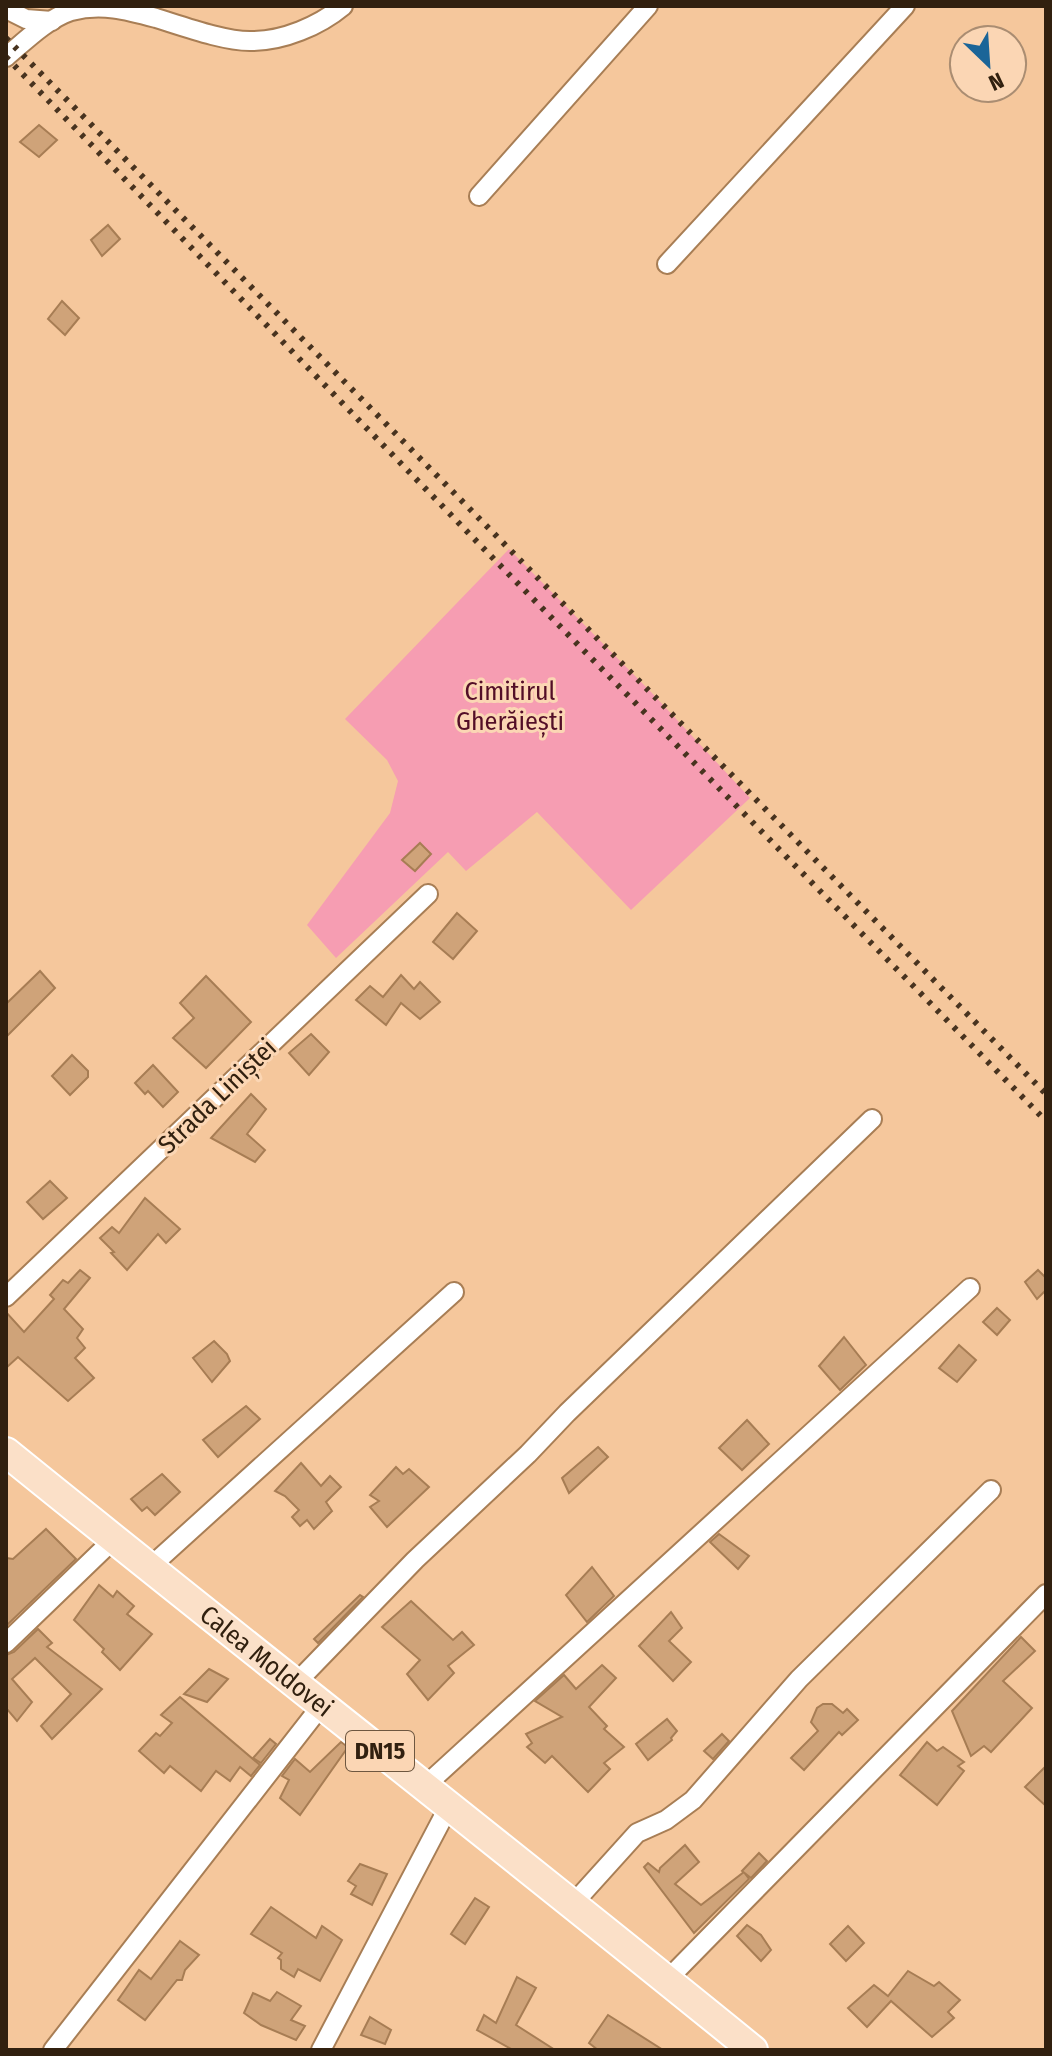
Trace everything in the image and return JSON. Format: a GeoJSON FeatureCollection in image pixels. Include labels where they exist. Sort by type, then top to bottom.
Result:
{"type":"FeatureCollection","features":[{"type":"Feature","properties":{"kind":"main road","name":"Calea Moldovei"},"geometry":{"type":"LineString","coordinates":[[6,1452],[321,1706],[426,1785],[753,2050]]}},
{"type":"Feature","properties":{"kind":"street"},"geometry":{"type":"LineString","coordinates":[[6,57],[67,13],[105,6],[251,42],[285,36],[314,24],[343,6]]}},
{"type":"Feature","properties":{"kind":"street"},"geometry":{"type":"LineString","coordinates":[[479,196],[648,6]]}},
{"type":"Feature","properties":{"kind":"street"},"geometry":{"type":"LineString","coordinates":[[667,264],[905,6]]}},
{"type":"Feature","properties":{"kind":"street"},"geometry":{"type":"LineString","coordinates":[[6,9],[26,19],[52,21]]}},
{"type":"Feature","properties":{"kind":"street","name":"Strada Liniștei"},"geometry":{"type":"LineString","coordinates":[[6,1297],[428,894]]}},
{"type":"Feature","properties":{"kind":"street"},"geometry":{"type":"LineString","coordinates":[[295,1684],[415,1560],[872,1119]]}},
{"type":"Feature","properties":{"kind":"street"},"geometry":{"type":"LineString","coordinates":[[426,1785],[970,1288]]}},
{"type":"Feature","properties":{"kind":"street"},"geometry":{"type":"LineString","coordinates":[[149,1568],[454,1292]]}},
{"type":"Feature","properties":{"kind":"street"},"geometry":{"type":"LineString","coordinates":[[572,1905],[637,1833],[666,1820],[693,1800],[799,1679],[991,1490]]}},
{"type":"Feature","properties":{"kind":"street"},"geometry":{"type":"LineString","coordinates":[[6,1643],[114,1539]]}},
{"type":"Feature","properties":{"kind":"street"},"geometry":{"type":"LineString","coordinates":[[667,1980],[1046,1594]]}},
{"type":"Feature","properties":{"kind":"street"},"geometry":{"type":"LineString","coordinates":[[53,2050],[321,1706]]}},
{"type":"Feature","properties":{"kind":"street"},"geometry":{"type":"LineString","coordinates":[[321,2050],[449,1806]]}},
{"type":"Feature","properties":{"kind":"green space","name":"Cimitirul Gherăiești"},"geometry":{"type":"Polygon","coordinates":[[[509,549],[651,692],[750,798],[631,910],[537,812],[466,871],[448,852],[336,958],[307,925],[390,813],[398,781],[387,760],[345,719],[509,549]]]}},
{"type":"Feature","properties":{"kind":"building"},"geometry":{"type":"Polygon","coordinates":[[[39,125],[57,140],[39,157],[20,142],[39,125]]]}},
{"type":"Feature","properties":{"kind":"building"},"geometry":{"type":"Polygon","coordinates":[[[108,225],[120,239],[102,256],[91,240],[108,225]]]}},
{"type":"Feature","properties":{"kind":"building"},"geometry":{"type":"Polygon","coordinates":[[[62,301],[79,318],[65,335],[48,319],[62,301]]]}},
{"type":"Feature","properties":{"kind":"building"},"geometry":{"type":"Polygon","coordinates":[[[420,843],[431,854],[415,871],[402,860],[420,843]]]}},
{"type":"Feature","properties":{"kind":"building"},"geometry":{"type":"Polygon","coordinates":[[[457,913],[477,931],[453,959],[433,942],[457,913]]]}},
{"type":"Feature","properties":{"kind":"building"},"geometry":{"type":"Polygon","coordinates":[[[40,971],[55,988],[6,1037],[6,1004],[40,971]]]}},
{"type":"Feature","properties":{"kind":"building"},"geometry":{"type":"Polygon","coordinates":[[[401,975],[414,989],[420,982],[440,1002],[420,1019],[401,1003],[386,1025],[356,1000],[370,986],[383,997],[401,975]]]}},
{"type":"Feature","properties":{"kind":"building"},"geometry":{"type":"Polygon","coordinates":[[[206,976],[251,1022],[206,1068],[173,1038],[194,1018],[180,1003],[206,976]]]}},
{"type":"Feature","properties":{"kind":"building"},"geometry":{"type":"Polygon","coordinates":[[[311,1034],[329,1052],[309,1075],[289,1053],[311,1034]]]}},
{"type":"Feature","properties":{"kind":"building"},"geometry":{"type":"Polygon","coordinates":[[[72,1055],[88,1071],[88,1077],[70,1095],[52,1076],[72,1055]]]}},
{"type":"Feature","properties":{"kind":"building"},"geometry":{"type":"Polygon","coordinates":[[[153,1065],[178,1092],[163,1107],[135,1083],[153,1065]]]}},
{"type":"Feature","properties":{"kind":"building"},"geometry":{"type":"Polygon","coordinates":[[[251,1094],[266,1109],[247,1134],[265,1150],[255,1162],[211,1138],[251,1094]]]}},
{"type":"Feature","properties":{"kind":"building"},"geometry":{"type":"Polygon","coordinates":[[[50,1181],[67,1198],[43,1219],[27,1202],[50,1181]]]}},
{"type":"Feature","properties":{"kind":"building"},"geometry":{"type":"Polygon","coordinates":[[[145,1198],[180,1229],[166,1243],[158,1234],[127,1270],[100,1238],[112,1227],[119,1233],[145,1198]]]}},
{"type":"Feature","properties":{"kind":"building"},"geometry":{"type":"Polygon","coordinates":[[[80,1270],[90,1278],[64,1309],[83,1329],[77,1338],[85,1348],[75,1358],[94,1378],[68,1401],[18,1357],[6,1368],[6,1312],[24,1332],[54,1299],[50,1295],[63,1280],[68,1283],[80,1270]]]}},
{"type":"Feature","properties":{"kind":"building"},"geometry":{"type":"Polygon","coordinates":[[[1038,1270],[1046,1278],[1046,1290],[1037,1299],[1025,1282],[1038,1270]]]}},
{"type":"Feature","properties":{"kind":"building"},"geometry":{"type":"Polygon","coordinates":[[[997,1308],[1010,1320],[997,1335],[983,1322],[997,1308]]]}},
{"type":"Feature","properties":{"kind":"building"},"geometry":{"type":"Polygon","coordinates":[[[844,1337],[866,1365],[840,1390],[819,1366],[844,1337]]]}},
{"type":"Feature","properties":{"kind":"building"},"geometry":{"type":"Polygon","coordinates":[[[214,1341],[230,1361],[212,1382],[193,1358],[214,1341]]]}},
{"type":"Feature","properties":{"kind":"building"},"geometry":{"type":"Polygon","coordinates":[[[959,1345],[976,1360],[957,1382],[939,1368],[959,1345]]]}},
{"type":"Feature","properties":{"kind":"building"},"geometry":{"type":"Polygon","coordinates":[[[246,1406],[260,1419],[218,1457],[203,1440],[246,1406]]]}},
{"type":"Feature","properties":{"kind":"building"},"geometry":{"type":"Polygon","coordinates":[[[747,1420],[769,1444],[742,1470],[719,1448],[747,1420]]]}},
{"type":"Feature","properties":{"kind":"building"},"geometry":{"type":"Polygon","coordinates":[[[598,1447],[608,1457],[569,1493],[562,1478],[598,1447]]]}},
{"type":"Feature","properties":{"kind":"building"},"geometry":{"type":"Polygon","coordinates":[[[301,1463],[321,1486],[330,1476],[341,1487],[326,1502],[332,1511],[314,1529],[307,1520],[300,1526],[292,1517],[299,1510],[275,1491],[301,1463]]]}},
{"type":"Feature","properties":{"kind":"building"},"geometry":{"type":"Polygon","coordinates":[[[396,1467],[403,1474],[409,1469],[429,1487],[387,1527],[370,1507],[379,1501],[370,1495],[396,1467]]]}},
{"type":"Feature","properties":{"kind":"building"},"geometry":{"type":"Polygon","coordinates":[[[162,1474],[180,1492],[155,1515],[147,1507],[142,1511],[131,1499],[162,1474]]]}},
{"type":"Feature","properties":{"kind":"building"},"geometry":{"type":"Polygon","coordinates":[[[46,1529],[76,1559],[6,1626],[6,1558],[13,1559],[46,1529]]]}},
{"type":"Feature","properties":{"kind":"building"},"geometry":{"type":"Polygon","coordinates":[[[719,1534],[749,1556],[738,1569],[710,1542],[719,1534]]]}},
{"type":"Feature","properties":{"kind":"building"},"geometry":{"type":"Polygon","coordinates":[[[592,1567],[614,1596],[587,1622],[566,1595],[592,1567]]]}},
{"type":"Feature","properties":{"kind":"building"},"geometry":{"type":"Polygon","coordinates":[[[99,1585],[113,1597],[117,1591],[134,1606],[127,1614],[152,1634],[120,1670],[102,1652],[104,1649],[74,1620],[99,1585]]]}},
{"type":"Feature","properties":{"kind":"building"},"geometry":{"type":"Polygon","coordinates":[[[360,1595],[363,1597],[318,1643],[314,1639],[360,1595]]]}},
{"type":"Feature","properties":{"kind":"building"},"geometry":{"type":"Polygon","coordinates":[[[411,1601],[453,1640],[462,1632],[474,1645],[448,1666],[454,1673],[428,1700],[407,1674],[420,1660],[382,1627],[411,1601]]]}},
{"type":"Feature","properties":{"kind":"building"},"geometry":{"type":"Polygon","coordinates":[[[671,1612],[682,1628],[669,1641],[691,1662],[673,1681],[639,1646],[671,1612]]]}},
{"type":"Feature","properties":{"kind":"building"},"geometry":{"type":"Polygon","coordinates":[[[38,1629],[52,1643],[47,1647],[102,1689],[52,1739],[41,1726],[71,1694],[35,1658],[12,1679],[32,1702],[17,1721],[6,1708],[6,1655],[14,1652],[38,1629]]]}},
{"type":"Feature","properties":{"kind":"building"},"geometry":{"type":"Polygon","coordinates":[[[1021,1637],[1035,1651],[1003,1681],[1032,1708],[991,1752],[984,1746],[971,1756],[952,1711],[1021,1637]]]}},
{"type":"Feature","properties":{"kind":"building"},"geometry":{"type":"Polygon","coordinates":[[[602,1665],[616,1678],[589,1707],[607,1726],[604,1729],[624,1747],[604,1763],[610,1769],[588,1792],[552,1756],[545,1763],[527,1747],[532,1743],[526,1734],[562,1717],[535,1701],[564,1675],[576,1689],[602,1665]]]}},
{"type":"Feature","properties":{"kind":"building"},"geometry":{"type":"Polygon","coordinates":[[[209,1669],[228,1679],[207,1702],[184,1694],[209,1669]]]}},
{"type":"Feature","properties":{"kind":"building"},"geometry":{"type":"Polygon","coordinates":[[[180,1697],[260,1765],[251,1776],[240,1767],[230,1781],[216,1771],[201,1791],[170,1766],[164,1773],[139,1751],[156,1733],[160,1736],[172,1723],[161,1715],[180,1697]]]}},
{"type":"Feature","properties":{"kind":"building"},"geometry":{"type":"Polygon","coordinates":[[[832,1704],[843,1713],[847,1709],[858,1720],[842,1735],[839,1732],[804,1770],[791,1758],[818,1731],[811,1722],[817,1708],[832,1704]]]}},
{"type":"Feature","properties":{"kind":"building"},"geometry":{"type":"Polygon","coordinates":[[[667,1719],[677,1731],[672,1740],[648,1760],[636,1744],[667,1719]]]}},
{"type":"Feature","properties":{"kind":"building"},"geometry":{"type":"Polygon","coordinates":[[[722,1734],[729,1741],[713,1759],[704,1751],[722,1734]]]}},
{"type":"Feature","properties":{"kind":"building"},"geometry":{"type":"Polygon","coordinates":[[[270,1739],[276,1744],[261,1763],[253,1758],[270,1739]]]}},
{"type":"Feature","properties":{"kind":"building"},"geometry":{"type":"Polygon","coordinates":[[[341,1742],[348,1747],[300,1815],[280,1798],[289,1780],[282,1776],[295,1759],[310,1772],[341,1742]]]}},
{"type":"Feature","properties":{"kind":"building"},"geometry":{"type":"Polygon","coordinates":[[[927,1742],[937,1751],[943,1747],[964,1762],[958,1766],[964,1771],[937,1805],[900,1775],[927,1742]]]}},
{"type":"Feature","properties":{"kind":"building"},"geometry":{"type":"Polygon","coordinates":[[[1046,1766],[1046,1806],[1025,1787],[1046,1766]]]}},
{"type":"Feature","properties":{"kind":"building"},"geometry":{"type":"Polygon","coordinates":[[[685,1845],[699,1862],[675,1884],[701,1905],[744,1872],[749,1879],[694,1933],[644,1867],[648,1863],[659,1872],[685,1845]]]}},
{"type":"Feature","properties":{"kind":"building"},"geometry":{"type":"Polygon","coordinates":[[[759,1853],[767,1861],[751,1878],[742,1871],[759,1853]]]}},
{"type":"Feature","properties":{"kind":"building"},"geometry":{"type":"Polygon","coordinates":[[[360,1864],[387,1874],[372,1905],[351,1894],[356,1886],[348,1881],[360,1864]]]}},
{"type":"Feature","properties":{"kind":"building"},"geometry":{"type":"Polygon","coordinates":[[[475,1898],[489,1907],[465,1944],[451,1934],[475,1898]]]}},
{"type":"Feature","properties":{"kind":"building"},"geometry":{"type":"Polygon","coordinates":[[[271,1907],[316,1938],[322,1926],[342,1940],[320,1981],[298,1969],[294,1977],[281,1969],[278,1958],[282,1953],[251,1934],[271,1907]]]}},
{"type":"Feature","properties":{"kind":"building"},"geometry":{"type":"Polygon","coordinates":[[[747,1925],[761,1935],[771,1950],[761,1961],[737,1936],[747,1925]]]}},
{"type":"Feature","properties":{"kind":"building"},"geometry":{"type":"Polygon","coordinates":[[[848,1926],[864,1943],[846,1961],[830,1944],[848,1926]]]}},
{"type":"Feature","properties":{"kind":"building"},"geometry":{"type":"Polygon","coordinates":[[[180,1941],[199,1955],[185,1970],[182,1980],[177,1980],[145,2020],[118,2000],[139,1970],[151,1979],[180,1941]]]}},
{"type":"Feature","properties":{"kind":"building"},"geometry":{"type":"Polygon","coordinates":[[[908,1971],[934,1986],[939,1982],[960,2000],[948,2012],[954,2018],[932,2037],[891,2001],[867,2027],[848,2008],[874,1985],[888,1996],[908,1971]]]}},
{"type":"Feature","properties":{"kind":"building"},"geometry":{"type":"Polygon","coordinates":[[[517,1977],[536,1988],[516,2025],[555,2050],[513,2050],[477,2030],[484,2015],[496,2023],[517,1977]]]}},
{"type":"Feature","properties":{"kind":"building"},"geometry":{"type":"Polygon","coordinates":[[[277,1992],[301,2006],[291,2020],[305,2026],[296,2040],[261,2025],[244,2013],[253,1993],[270,2001],[277,1992]]]}},
{"type":"Feature","properties":{"kind":"building"},"geometry":{"type":"Polygon","coordinates":[[[608,2015],[663,2050],[598,2050],[589,2043],[608,2015]]]}},
{"type":"Feature","properties":{"kind":"building"},"geometry":{"type":"Polygon","coordinates":[[[370,2017],[391,2030],[385,2044],[361,2035],[370,2017]]]}},
{"type":"Feature","properties":{"kind":"railway"},"geometry":{"type":"LineString","coordinates":[[6,38],[1046,1094]]}},
{"type":"Feature","properties":{"kind":"railway"},"geometry":{"type":"LineString","coordinates":[[6,57],[1046,1121]]}}]}
